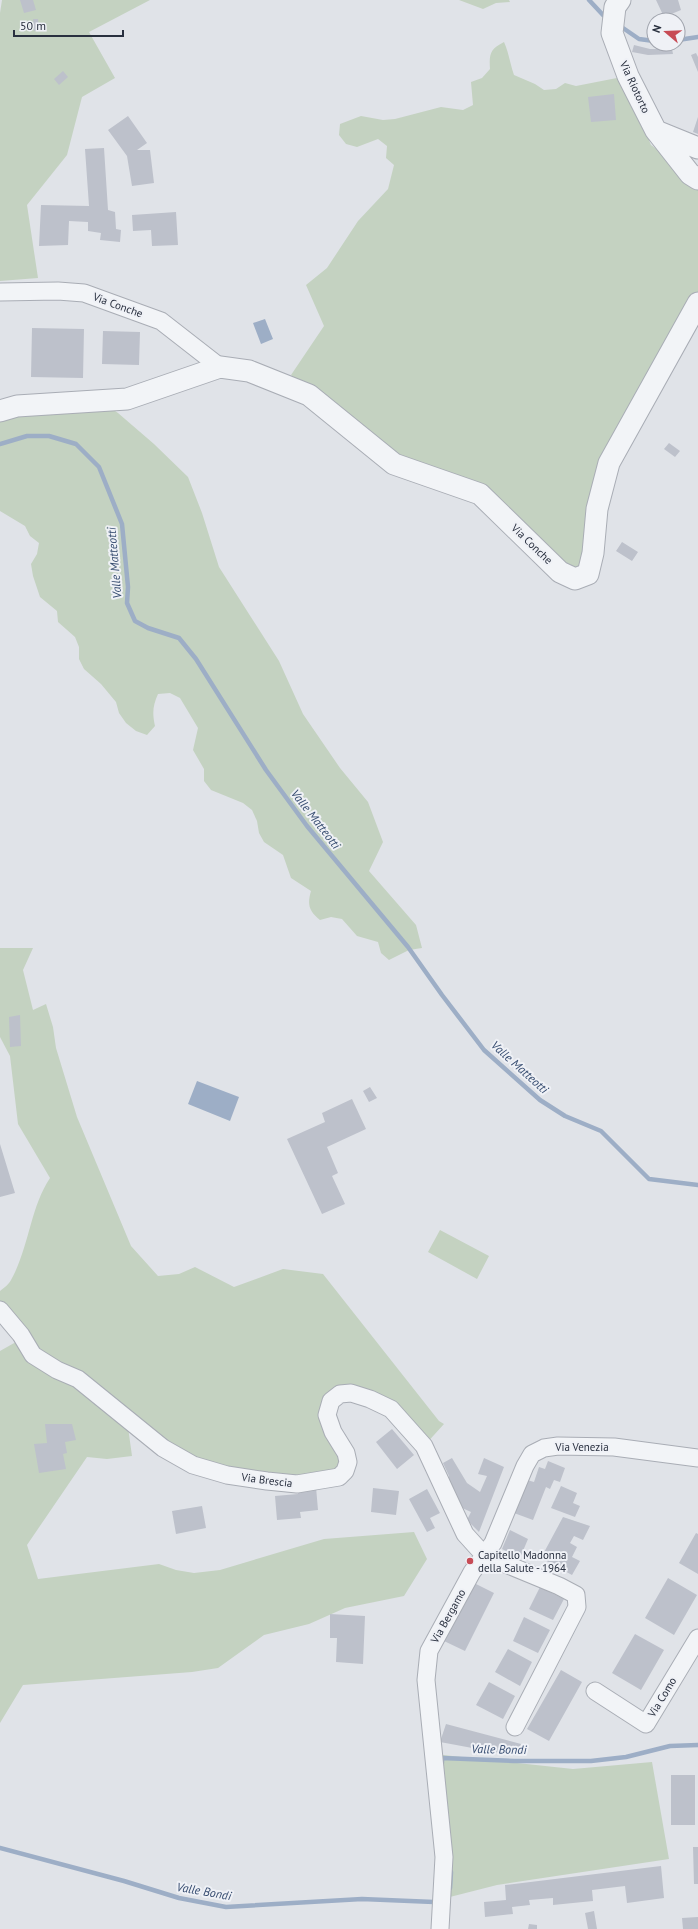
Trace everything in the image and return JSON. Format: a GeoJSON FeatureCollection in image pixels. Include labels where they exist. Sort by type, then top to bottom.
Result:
{"type":"FeatureCollection","features":[{"type":"Feature","properties":{"kind":"street","name":"Via Riotorto"},"geometry":{"type":"LineString","coordinates":[[620,0],[615,7],[612,33],[628,76],[656,132]]}},
{"type":"Feature","properties":{"kind":"street"},"geometry":{"type":"LineString","coordinates":[[656,132],[698,148]]}},
{"type":"Feature","properties":{"kind":"street"},"geometry":{"type":"LineString","coordinates":[[656,132],[690,174],[698,179]]}},
{"type":"Feature","properties":{"kind":"street","name":"Via Conche"},"geometry":{"type":"LineString","coordinates":[[0,292],[58,291],[84,293],[161,320],[220,367]]}},
{"type":"Feature","properties":{"kind":"street","name":"Via Conche"},"geometry":{"type":"LineString","coordinates":[[0,411],[17,406],[127,400],[220,367],[248,371],[309,395],[394,464],[480,494],[560,572],[575,579],[588,574],[593,552],[598,509],[610,463],[698,303]]}},
{"type":"Feature","properties":{"kind":"street","name":"Via Brescia"},"geometry":{"type":"LineString","coordinates":[[0,1310],[21,1335],[34,1355],[57,1370],[78,1379],[163,1448],[193,1466],[227,1475],[267,1482],[296,1484],[339,1478],[345,1471],[348,1462],[346,1452],[333,1432],[327,1415],[331,1401],[340,1394],[351,1393],[370,1399],[390,1410],[424,1446],[465,1534],[484,1555]]}},
{"type":"Feature","properties":{"kind":"street","name":"Via Venezia"},"geometry":{"type":"LineString","coordinates":[[484,1555],[493,1544],[525,1466],[532,1454],[544,1448],[558,1446],[614,1447],[698,1458]]}},
{"type":"Feature","properties":{"kind":"street"},"geometry":{"type":"LineString","coordinates":[[484,1555],[576,1594],[577,1607],[515,1727]]}},
{"type":"Feature","properties":{"kind":"street","name":"Via Bergamo"},"geometry":{"type":"LineString","coordinates":[[440,1929],[444,1857],[426,1680],[429,1651],[472,1572],[484,1555]]}},
{"type":"Feature","properties":{"kind":"street","name":"Via Como"},"geometry":{"type":"LineString","coordinates":[[595,1692],[646,1724],[698,1638]]}},
{"type":"Feature","properties":{"kind":"green space"},"geometry":{"type":"Polygon","coordinates":[[[2,0],[150,0],[89,32],[115,78],[82,97],[67,155],[27,205],[38,278],[0,281],[0,13],[2,0]]]}},
{"type":"Feature","properties":{"kind":"green space"},"geometry":{"type":"Polygon","coordinates":[[[459,0],[509,0],[510,2],[496,3],[483,9],[459,0]]]}},
{"type":"Feature","properties":{"kind":"green space"},"geometry":{"type":"Polygon","coordinates":[[[504,42],[514,75],[535,84],[544,90],[556,89],[565,83],[576,86],[622,77],[651,145],[698,179],[698,295],[626,431],[587,565],[570,572],[488,504],[396,457],[291,375],[324,326],[306,285],[327,268],[358,221],[388,189],[394,165],[386,158],[387,146],[378,139],[357,147],[346,144],[339,135],[340,124],[361,116],[383,120],[395,119],[441,107],[463,110],[473,105],[471,82],[482,78],[490,69],[491,52],[504,42]]]}},
{"type":"Feature","properties":{"kind":"green space"},"geometry":{"type":"Polygon","coordinates":[[[91,395],[118,413],[154,444],[188,477],[202,513],[219,567],[279,661],[303,714],[340,768],[368,802],[383,842],[369,871],[416,925],[422,948],[409,950],[389,960],[381,953],[378,942],[357,936],[342,919],[331,917],[320,920],[316,917],[311,911],[309,904],[311,891],[291,878],[283,855],[264,842],[259,833],[257,821],[252,810],[243,803],[211,790],[204,781],[204,769],[193,750],[198,728],[180,698],[170,693],[158,694],[154,709],[155,726],[147,735],[136,731],[126,723],[119,713],[116,702],[101,684],[84,669],[79,659],[79,647],[75,637],[58,622],[57,611],[40,597],[33,576],[31,564],[37,554],[39,543],[30,536],[25,526],[0,511],[0,412],[91,395]]]}},
{"type":"Feature","properties":{"kind":"green space"},"geometry":{"type":"Polygon","coordinates":[[[0,948],[33,948],[23,970],[33,1010],[46,1004],[53,1027],[56,1048],[77,1117],[131,1246],[158,1276],[179,1274],[195,1267],[234,1287],[283,1269],[323,1274],[439,1421],[444,1424],[424,1446],[370,1399],[331,1401],[346,1453],[339,1477],[227,1475],[127,1420],[132,1456],[107,1459],[87,1457],[27,1545],[38,1579],[159,1564],[176,1570],[194,1573],[220,1570],[324,1539],[414,1532],[427,1559],[404,1596],[345,1608],[309,1624],[264,1635],[218,1668],[192,1672],[23,1685],[0,1723],[0,1351],[23,1338],[0,1311],[0,1291],[10,1281],[17,1268],[38,1202],[50,1178],[18,1124],[10,1056],[0,1037],[0,948]]]}},
{"type":"Feature","properties":{"kind":"green space"},"geometry":{"type":"Polygon","coordinates":[[[440,1230],[489,1256],[477,1279],[428,1252],[440,1230]]]}},
{"type":"Feature","properties":{"kind":"green space"},"geometry":{"type":"Polygon","coordinates":[[[434,1754],[573,1769],[652,1762],[669,1859],[497,1885],[442,1899],[434,1754]]]}},
{"type":"Feature","properties":{"kind":"water"},"geometry":{"type":"Polygon","coordinates":[[[265,319],[273,339],[261,344],[253,323],[265,319]]]}},
{"type":"Feature","properties":{"kind":"water"},"geometry":{"type":"Polygon","coordinates":[[[197,1081],[239,1097],[230,1121],[188,1104],[197,1081]]]}},
{"type":"Feature","properties":{"kind":"building"},"geometry":{"type":"Polygon","coordinates":[[[20,0],[33,0],[36,10],[24,13],[20,0]]]}},
{"type":"Feature","properties":{"kind":"building"},"geometry":{"type":"Polygon","coordinates":[[[656,0],[678,0],[681,10],[676,12],[662,12],[656,0]]]}},
{"type":"Feature","properties":{"kind":"building"},"geometry":{"type":"Polygon","coordinates":[[[33,19],[38,19],[39,31],[34,31],[33,19]]]}},
{"type":"Feature","properties":{"kind":"building"},"geometry":{"type":"Polygon","coordinates":[[[634,45],[646,48],[646,52],[673,52],[673,54],[648,55],[632,52],[634,45]]]}},
{"type":"Feature","properties":{"kind":"building"},"geometry":{"type":"Polygon","coordinates":[[[696,53],[698,57],[698,72],[691,55],[696,53]]]}},
{"type":"Feature","properties":{"kind":"building"},"geometry":{"type":"Polygon","coordinates":[[[63,71],[68,77],[59,85],[54,79],[63,71]]]}},
{"type":"Feature","properties":{"kind":"building"},"geometry":{"type":"Polygon","coordinates":[[[614,94],[616,120],[591,122],[588,97],[614,94]]]}},
{"type":"Feature","properties":{"kind":"building"},"geometry":{"type":"Polygon","coordinates":[[[128,116],[147,143],[137,150],[150,150],[154,183],[132,186],[127,156],[108,130],[128,116]]]}},
{"type":"Feature","properties":{"kind":"building"},"geometry":{"type":"Polygon","coordinates":[[[698,117],[698,134],[693,132],[698,117]]]}},
{"type":"Feature","properties":{"kind":"building"},"geometry":{"type":"Polygon","coordinates":[[[104,148],[108,210],[115,212],[116,229],[121,230],[120,242],[100,240],[101,233],[88,231],[88,222],[69,221],[68,245],[39,246],[41,205],[89,206],[85,149],[104,148]]]}},
{"type":"Feature","properties":{"kind":"building"},"geometry":{"type":"Polygon","coordinates":[[[176,212],[178,245],[152,246],[151,230],[133,231],[132,215],[176,212]]]}},
{"type":"Feature","properties":{"kind":"building"},"geometry":{"type":"Polygon","coordinates":[[[32,328],[84,329],[83,378],[31,377],[32,328]]]}},
{"type":"Feature","properties":{"kind":"building"},"geometry":{"type":"Polygon","coordinates":[[[103,331],[140,332],[139,365],[102,364],[103,331]]]}},
{"type":"Feature","properties":{"kind":"building"},"geometry":{"type":"Polygon","coordinates":[[[669,443],[680,451],[675,457],[664,449],[669,443]]]}},
{"type":"Feature","properties":{"kind":"building"},"geometry":{"type":"Polygon","coordinates":[[[622,542],[638,552],[632,561],[616,551],[622,542]]]}},
{"type":"Feature","properties":{"kind":"building"},"geometry":{"type":"Polygon","coordinates":[[[20,1015],[21,1046],[10,1047],[9,1017],[20,1015]]]}},
{"type":"Feature","properties":{"kind":"building"},"geometry":{"type":"Polygon","coordinates":[[[370,1087],[377,1098],[369,1102],[363,1091],[370,1087]]]}},
{"type":"Feature","properties":{"kind":"building"},"geometry":{"type":"Polygon","coordinates":[[[352,1099],[366,1129],[327,1147],[338,1173],[332,1176],[345,1204],[322,1214],[287,1139],[325,1122],[322,1113],[352,1099]]]}},
{"type":"Feature","properties":{"kind":"building"},"geometry":{"type":"Polygon","coordinates":[[[0,1144],[15,1193],[0,1197],[0,1144]]]}},
{"type":"Feature","properties":{"kind":"building"},"geometry":{"type":"Polygon","coordinates":[[[45,1424],[72,1424],[76,1440],[65,1442],[67,1453],[63,1454],[66,1469],[39,1473],[34,1444],[47,1443],[45,1424]]]}},
{"type":"Feature","properties":{"kind":"building"},"geometry":{"type":"Polygon","coordinates":[[[392,1429],[414,1455],[397,1469],[376,1442],[392,1429]]]}},
{"type":"Feature","properties":{"kind":"building"},"geometry":{"type":"Polygon","coordinates":[[[452,1458],[467,1483],[480,1492],[487,1476],[478,1474],[484,1458],[504,1467],[479,1532],[467,1520],[471,1512],[460,1507],[449,1483],[449,1476],[443,1463],[452,1458]]]}},
{"type":"Feature","properties":{"kind":"building"},"geometry":{"type":"Polygon","coordinates":[[[548,1461],[565,1468],[560,1482],[554,1480],[550,1489],[546,1487],[533,1520],[514,1513],[527,1480],[534,1482],[539,1467],[545,1469],[548,1461]]]}},
{"type":"Feature","properties":{"kind":"building"},"geometry":{"type":"Polygon","coordinates":[[[561,1486],[577,1493],[573,1503],[580,1506],[575,1517],[551,1508],[561,1486]]]}},
{"type":"Feature","properties":{"kind":"building"},"geometry":{"type":"Polygon","coordinates":[[[316,1487],[318,1510],[300,1512],[301,1518],[277,1520],[275,1496],[298,1494],[297,1489],[316,1487]]]}},
{"type":"Feature","properties":{"kind":"building"},"geometry":{"type":"Polygon","coordinates":[[[373,1488],[399,1491],[396,1515],[371,1512],[373,1488]]]}},
{"type":"Feature","properties":{"kind":"building"},"geometry":{"type":"Polygon","coordinates":[[[427,1489],[440,1513],[430,1518],[435,1528],[427,1532],[409,1499],[427,1489]]]}},
{"type":"Feature","properties":{"kind":"building"},"geometry":{"type":"Polygon","coordinates":[[[202,1506],[206,1528],[176,1534],[172,1511],[202,1506]]]}},
{"type":"Feature","properties":{"kind":"building"},"geometry":{"type":"Polygon","coordinates":[[[563,1517],[590,1526],[583,1540],[574,1536],[570,1543],[577,1547],[572,1557],[580,1561],[572,1575],[541,1558],[563,1517]]]}},
{"type":"Feature","properties":{"kind":"building"},"geometry":{"type":"Polygon","coordinates":[[[510,1530],[528,1539],[520,1558],[502,1549],[510,1530]]]}},
{"type":"Feature","properties":{"kind":"building"},"geometry":{"type":"Polygon","coordinates":[[[696,1533],[698,1534],[698,1574],[679,1563],[696,1533]]]}},
{"type":"Feature","properties":{"kind":"building"},"geometry":{"type":"Polygon","coordinates":[[[470,1556],[473,1556],[468,1566],[465,1563],[470,1556]]]}},
{"type":"Feature","properties":{"kind":"building"},"geometry":{"type":"Polygon","coordinates":[[[668,1578],[697,1595],[674,1635],[645,1618],[668,1578]]]}},
{"type":"Feature","properties":{"kind":"building"},"geometry":{"type":"Polygon","coordinates":[[[474,1583],[494,1593],[465,1651],[444,1641],[474,1583]]]}},
{"type":"Feature","properties":{"kind":"building"},"geometry":{"type":"Polygon","coordinates":[[[540,1587],[564,1599],[553,1620],[529,1609],[540,1587]]]}},
{"type":"Feature","properties":{"kind":"building"},"geometry":{"type":"Polygon","coordinates":[[[330,1614],[365,1616],[363,1664],[336,1662],[337,1638],[330,1638],[330,1614]]]}},
{"type":"Feature","properties":{"kind":"building"},"geometry":{"type":"Polygon","coordinates":[[[524,1617],[550,1630],[538,1653],[513,1641],[524,1617]]]}},
{"type":"Feature","properties":{"kind":"building"},"geometry":{"type":"Polygon","coordinates":[[[635,1634],[664,1650],[641,1690],[612,1673],[635,1634]]]}},
{"type":"Feature","properties":{"kind":"building"},"geometry":{"type":"Polygon","coordinates":[[[508,1649],[532,1662],[520,1686],[495,1672],[508,1649]]]}},
{"type":"Feature","properties":{"kind":"building"},"geometry":{"type":"Polygon","coordinates":[[[561,1670],[582,1682],[549,1741],[527,1729],[561,1670]]]}},
{"type":"Feature","properties":{"kind":"building"},"geometry":{"type":"Polygon","coordinates":[[[489,1682],[515,1696],[503,1719],[476,1705],[489,1682]]]}},
{"type":"Feature","properties":{"kind":"building"},"geometry":{"type":"Polygon","coordinates":[[[446,1724],[521,1744],[516,1756],[440,1742],[446,1724]]]}},
{"type":"Feature","properties":{"kind":"building"},"geometry":{"type":"Polygon","coordinates":[[[671,1775],[695,1775],[695,1825],[671,1825],[671,1775]]]}},
{"type":"Feature","properties":{"kind":"building"},"geometry":{"type":"Polygon","coordinates":[[[693,1847],[698,1847],[698,1884],[694,1884],[693,1847]]]}},
{"type":"Feature","properties":{"kind":"building"},"geometry":{"type":"Polygon","coordinates":[[[661,1866],[664,1898],[627,1903],[625,1886],[592,1890],[593,1901],[553,1905],[553,1898],[529,1900],[530,1905],[512,1907],[513,1914],[485,1917],[484,1902],[506,1900],[505,1885],[661,1866]]]}},
{"type":"Feature","properties":{"kind":"building"},"geometry":{"type":"Polygon","coordinates":[[[594,1911],[597,1929],[588,1929],[585,1913],[594,1911]]]}},
{"type":"Feature","properties":{"kind":"building"},"geometry":{"type":"Polygon","coordinates":[[[698,1917],[698,1929],[683,1929],[682,1918],[698,1917]]]}},
{"type":"Feature","properties":{"kind":"building"},"geometry":{"type":"Polygon","coordinates":[[[529,1924],[537,1925],[537,1929],[528,1929],[529,1924]]]}},
{"type":"Feature","properties":{"kind":"waterway"},"geometry":{"type":"LineString","coordinates":[[589,0],[603,15]]}},
{"type":"Feature","properties":{"kind":"waterway"},"geometry":{"type":"LineString","coordinates":[[623,28],[639,39],[646,40]]}},
{"type":"Feature","properties":{"kind":"waterway"},"geometry":{"type":"LineString","coordinates":[[686,39],[698,37]]}},
{"type":"Feature","properties":{"kind":"waterway","name":"Valle Matteotti"},"geometry":{"type":"LineString","coordinates":[[0,444],[27,436],[49,436],[76,444],[99,467],[122,524],[128,587],[127,603],[135,621],[148,628],[179,638],[196,659],[266,770],[307,826],[408,947],[484,1050],[540,1100],[565,1116],[601,1131],[649,1179],[698,1185]]}},
{"type":"Feature","properties":{"kind":"waterway","name":"Valle Bondi"},"geometry":{"type":"LineString","coordinates":[[442,1763],[442,1758],[514,1761],[591,1761],[626,1757],[670,1746],[698,1745]]}},
{"type":"Feature","properties":{"kind":"waterway","name":"Valle Bondi"},"geometry":{"type":"LineString","coordinates":[[0,1848],[124,1881],[179,1898],[226,1907],[362,1899],[434,1902]]}},
{"type":"Feature","properties":{"kind":"waterway","name":"Valle Bondi"},"geometry":{"type":"LineString","coordinates":[[450,1888],[451,1872]]}},
{"type":"Feature","properties":{"kind":"place","name":"Capitello Madonna della Salute - 1964"},"geometry":{"type":"Point","coordinates":[470,1561]}}]}
